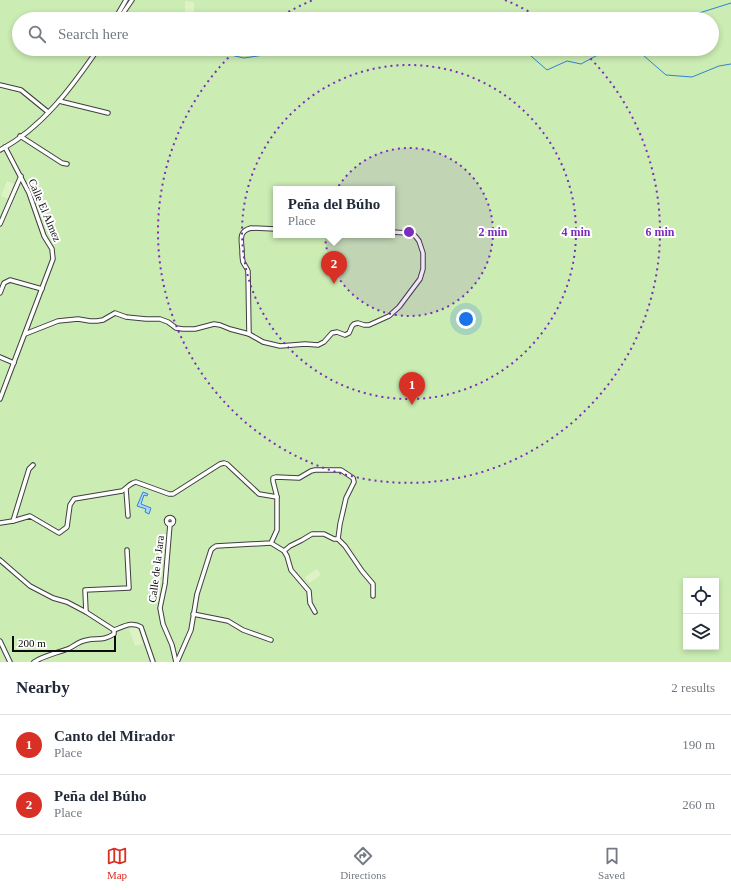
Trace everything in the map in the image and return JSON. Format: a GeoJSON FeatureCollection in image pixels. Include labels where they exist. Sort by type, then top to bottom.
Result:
{"type":"FeatureCollection","features":[{"type":"Feature","properties":{"kind":"street"},"geometry":{"type":"LineString","coordinates":[[119,12],[126,0]]}},
{"type":"Feature","properties":{"kind":"street"},"geometry":{"type":"LineString","coordinates":[[124,12],[132,0]]}},
{"type":"Feature","properties":{"kind":"street"},"geometry":{"type":"LineString","coordinates":[[0,150],[20,136],[59,101],[93,56]]}},
{"type":"Feature","properties":{"kind":"street"},"geometry":{"type":"LineString","coordinates":[[0,85],[21,90],[48,112]]}},
{"type":"Feature","properties":{"kind":"street"},"geometry":{"type":"LineString","coordinates":[[59,101],[108,113]]}},
{"type":"Feature","properties":{"kind":"street"},"geometry":{"type":"LineString","coordinates":[[20,136],[62,163],[67,164]]}},
{"type":"Feature","properties":{"kind":"street","name":"Calle El Almez"},"geometry":{"type":"LineString","coordinates":[[5,147],[29,193],[46,239],[52,249],[53,259],[42,289]]}},
{"type":"Feature","properties":{"kind":"street"},"geometry":{"type":"LineString","coordinates":[[0,224],[21,176]]}},
{"type":"Feature","properties":{"kind":"street"},"geometry":{"type":"LineString","coordinates":[[249,334],[248,271],[242,259],[241,238],[247,229],[273,229]]}},
{"type":"Feature","properties":{"kind":"street"},"geometry":{"type":"LineString","coordinates":[[25,334],[58,321],[78,319],[97,321],[103,320],[115,313],[126,317],[160,319],[168,322],[176,328],[183,330],[195,329],[214,324],[220,325],[249,334],[263,342],[280,346],[318,344],[324,342],[332,333],[337,332],[345,335],[349,333],[354,324],[358,323],[369,325],[389,316],[399,307],[420,279],[423,269],[423,253],[419,241],[413,234],[395,232]]}},
{"type":"Feature","properties":{"kind":"street"},"geometry":{"type":"LineString","coordinates":[[0,293],[4,283],[10,280],[42,289],[0,400]]}},
{"type":"Feature","properties":{"kind":"street"},"geometry":{"type":"LineString","coordinates":[[0,356],[14,363]]}},
{"type":"Feature","properties":{"kind":"street"},"geometry":{"type":"LineString","coordinates":[[0,523],[30,516],[59,533],[67,527],[70,505],[74,499],[122,491],[132,482],[173,494],[220,464],[224,463],[227,464],[259,494],[277,497]]}},
{"type":"Feature","properties":{"kind":"street"},"geometry":{"type":"LineString","coordinates":[[13,521],[29,469],[33,465]]}},
{"type":"Feature","properties":{"kind":"street"},"geometry":{"type":"LineString","coordinates":[[271,542],[277,530],[277,497],[272,481],[273,478],[299,478],[315,470],[341,470],[353,478],[354,482],[346,498],[338,539]]}},
{"type":"Feature","properties":{"kind":"street"},"geometry":{"type":"LineString","coordinates":[[126,489],[128,516]]}},
{"type":"Feature","properties":{"kind":"street","name":"Calle de la Jara"},"geometry":{"type":"LineString","coordinates":[[170,524],[165,584],[160,608],[163,624],[178,661]]}},
{"type":"Feature","properties":{"kind":"street"},"geometry":{"type":"LineString","coordinates":[[284,551],[312,534],[324,534],[334,539],[338,539],[345,546],[373,584],[374,596]]}},
{"type":"Feature","properties":{"kind":"street"},"geometry":{"type":"LineString","coordinates":[[178,661],[191,630],[197,594],[211,550],[216,546],[271,542],[284,551],[291,570],[309,591],[310,603],[315,612]]}},
{"type":"Feature","properties":{"kind":"street"},"geometry":{"type":"LineString","coordinates":[[86,612],[85,590],[129,588],[127,550]]}},
{"type":"Feature","properties":{"kind":"street"},"geometry":{"type":"LineString","coordinates":[[0,560],[30,586],[53,598],[67,602],[114,630]]}},
{"type":"Feature","properties":{"kind":"street"},"geometry":{"type":"LineString","coordinates":[[193,614],[228,621],[243,630],[270,640]]}},
{"type":"Feature","properties":{"kind":"street"},"geometry":{"type":"LineString","coordinates":[[114,630],[133,624],[141,627],[153,662]]}},
{"type":"Feature","properties":{"kind":"street"},"geometry":{"type":"LineString","coordinates":[[34,662],[42,657],[71,647],[78,642],[107,638],[114,634],[114,630]]}},
{"type":"Feature","properties":{"kind":"street"},"geometry":{"type":"LineString","coordinates":[[0,641],[10,662]]}},
{"type":"Feature","properties":{"kind":"green space"},"geometry":{"type":"Polygon","coordinates":[[[0,0],[731,0],[731,662],[0,662],[0,0]]]}},
{"type":"Feature","properties":{"kind":"green space"},"geometry":{"type":"Polygon","coordinates":[[[185,1],[194,2],[194,12],[185,12],[185,1]]]}},
{"type":"Feature","properties":{"kind":"green space"},"geometry":{"type":"Polygon","coordinates":[[[7,181],[14,184],[9,199],[1,196],[7,181]]]}},
{"type":"Feature","properties":{"kind":"green space"},"geometry":{"type":"Polygon","coordinates":[[[317,569],[321,575],[309,583],[305,577],[317,569]]]}},
{"type":"Feature","properties":{"kind":"green space"},"geometry":{"type":"Polygon","coordinates":[[[136,627],[138,628],[143,644],[135,646],[129,629],[136,627]]]}},
{"type":"Feature","properties":{"kind":"water"},"geometry":{"type":"Polygon","coordinates":[[[143,492],[148,494],[147,496],[144,495],[141,504],[151,508],[149,514],[145,512],[146,509],[137,506],[143,492]]]}},
{"type":"Feature","properties":{"kind":"waterway"},"geometry":{"type":"LineString","coordinates":[[702,12],[731,3]]}},
{"type":"Feature","properties":{"kind":"waterway"},"geometry":{"type":"LineString","coordinates":[[235,56],[244,58],[258,56]]}},
{"type":"Feature","properties":{"kind":"waterway"},"geometry":{"type":"LineString","coordinates":[[531,56],[547,70],[567,61],[581,64],[596,56]]}},
{"type":"Feature","properties":{"kind":"waterway"},"geometry":{"type":"LineString","coordinates":[[644,56],[666,75],[692,77],[719,66],[731,64]]}},
{"type":"Feature","properties":{"kind":"place","name":"Peña del Búho"},"geometry":{"type":"Point","coordinates":[334,284]}},
{"type":"Feature","properties":{"kind":"place","name":"Canto del Mirador"},"geometry":{"type":"Point","coordinates":[412,405]}}]}
